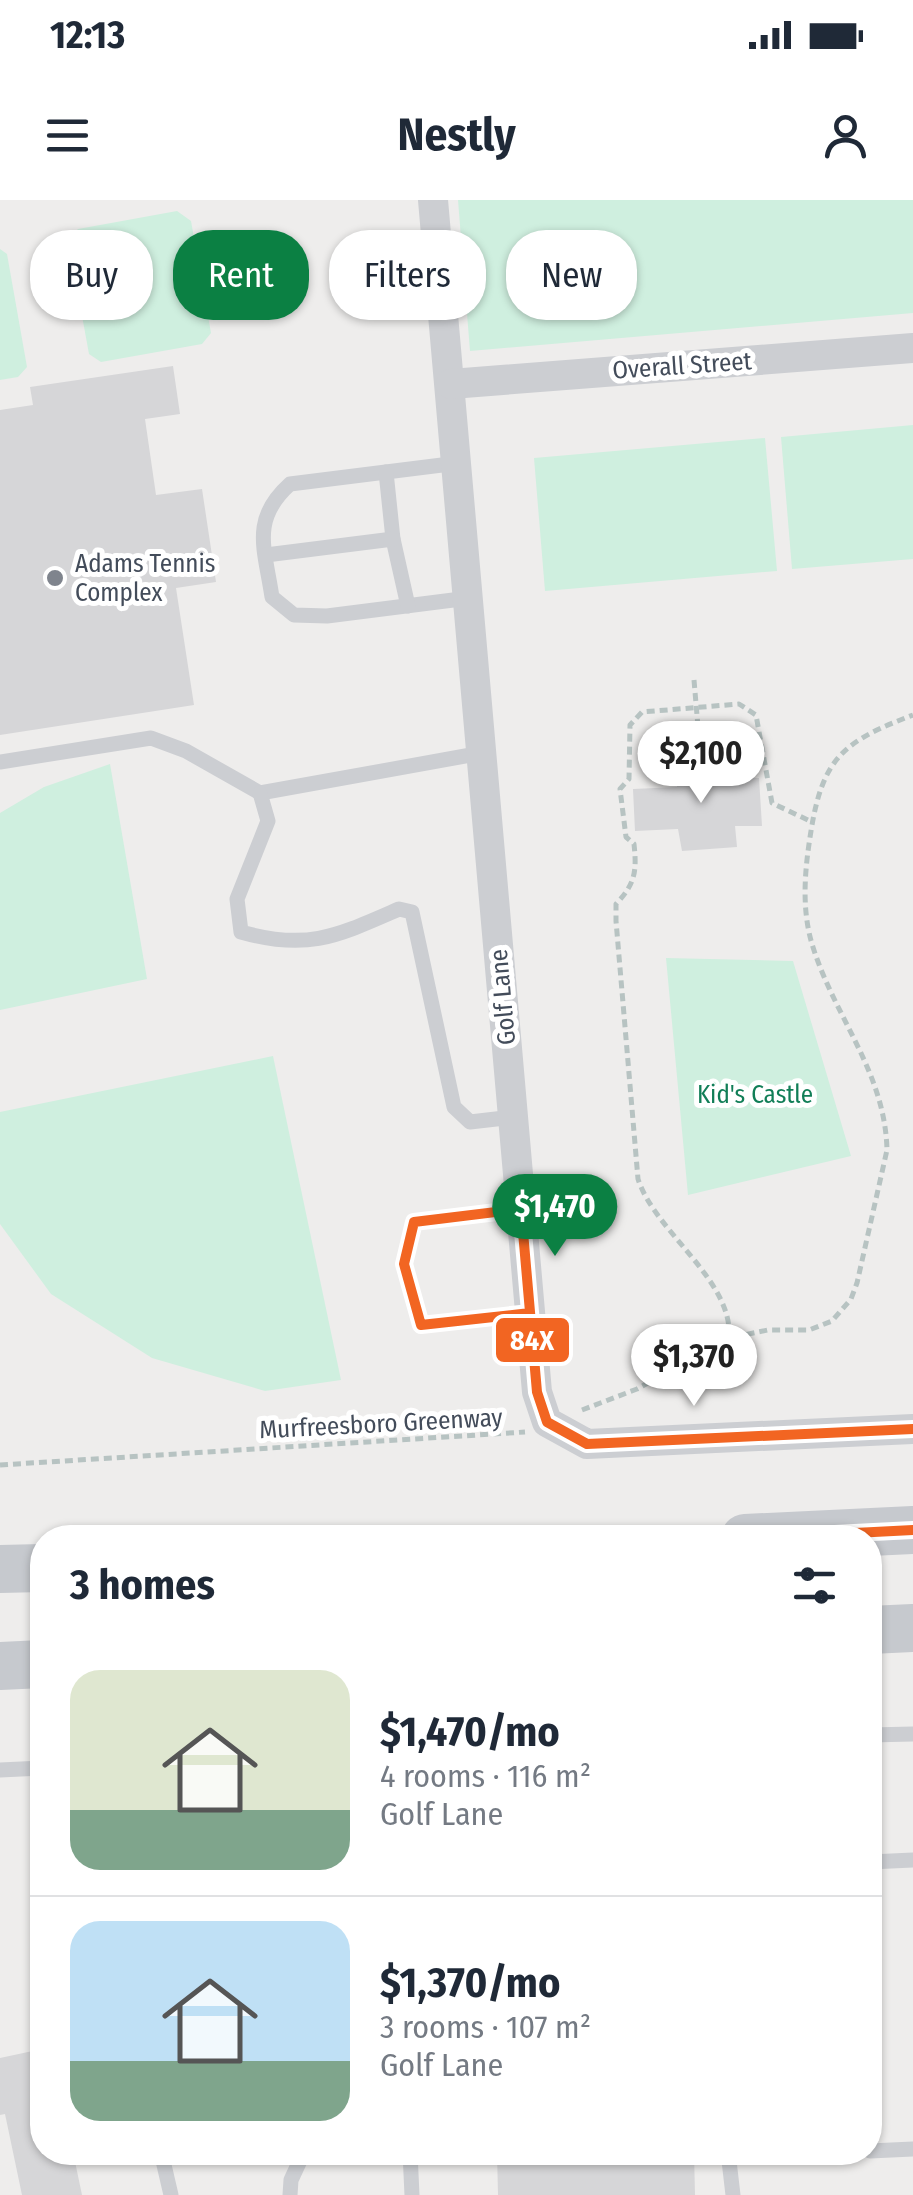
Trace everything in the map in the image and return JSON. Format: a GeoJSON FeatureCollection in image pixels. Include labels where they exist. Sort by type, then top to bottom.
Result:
{"type":"FeatureCollection","features":[{"type":"Feature","properties":{"kind":"main road"},"geometry":{"type":"LineString","coordinates":[[882,1531],[913,1530]]}},
{"type":"Feature","properties":{"kind":"main road"},"geometry":{"type":"LineString","coordinates":[[0,1569],[30,1568]]}},
{"type":"Feature","properties":{"kind":"main road"},"geometry":{"type":"LineString","coordinates":[[0,1666],[30,1665]]}},
{"type":"Feature","properties":{"kind":"street","name":"Golf Lane"},"geometry":{"type":"LineString","coordinates":[[433,200],[536,1392],[547,1422]]}},
{"type":"Feature","properties":{"kind":"street","name":"Overall Street"},"geometry":{"type":"LineString","coordinates":[[451,384],[913,348]]}},
{"type":"Feature","properties":{"kind":"street"},"geometry":{"type":"LineString","coordinates":[[547,1422],[588,1444],[913,1429]]}},
{"type":"Feature","properties":{"kind":"lane"},"geometry":{"type":"LineString","coordinates":[[458,463],[290,484],[271,502],[262,526],[272,597],[294,614],[326,616],[469,598]]}},
{"type":"Feature","properties":{"kind":"lane"},"geometry":{"type":"LineString","coordinates":[[386,472],[393,539],[408,606]]}},
{"type":"Feature","properties":{"kind":"lane"},"geometry":{"type":"LineString","coordinates":[[266,555],[393,539]]}},
{"type":"Feature","properties":{"kind":"lane"},"geometry":{"type":"LineString","coordinates":[[0,762],[151,738],[186,751],[260,793],[482,753]]}},
{"type":"Feature","properties":{"kind":"lane"},"geometry":{"type":"LineString","coordinates":[[260,793],[268,821],[237,899],[241,932],[280,943],[320,940],[399,909],[412,912],[454,1107],[470,1122],[513,1117]]}},
{"type":"Feature","properties":{"kind":"lane"},"geometry":{"type":"LineString","coordinates":[[521,1210],[414,1222],[404,1264],[421,1324],[530,1313]]}},
{"type":"Feature","properties":{"kind":"lane"},"geometry":{"type":"LineString","coordinates":[[882,1735],[913,1734]]}},
{"type":"Feature","properties":{"kind":"lane"},"geometry":{"type":"LineString","coordinates":[[0,1770],[30,1769]]}},
{"type":"Feature","properties":{"kind":"lane"},"geometry":{"type":"LineString","coordinates":[[882,1861],[913,1860]]}},
{"type":"Feature","properties":{"kind":"lane"},"geometry":{"type":"LineString","coordinates":[[882,2150],[913,2149]]}},
{"type":"Feature","properties":{"kind":"lane"},"geometry":{"type":"LineString","coordinates":[[163,2165],[170,2195]]}},
{"type":"Feature","properties":{"kind":"lane"},"geometry":{"type":"LineString","coordinates":[[290,2195],[290,2180],[298,2165]]}},
{"type":"Feature","properties":{"kind":"lane"},"geometry":{"type":"LineString","coordinates":[[411,2165],[412,2195]]}},
{"type":"Feature","properties":{"kind":"lane"},"geometry":{"type":"LineString","coordinates":[[729,2165],[733,2195]]}},
{"type":"Feature","properties":{"kind":"path"},"geometry":{"type":"LineString","coordinates":[[694,680],[702,762]]}},
{"type":"Feature","properties":{"kind":"path"},"geometry":{"type":"LineString","coordinates":[[729,1338],[720,1300],[693,1259],[645,1202],[638,1179],[616,921],[616,904],[633,886],[637,866],[634,844],[626,837],[620,789],[629,779],[630,726],[642,712],[739,704],[756,715],[772,803],[812,822]]}},
{"type":"Feature","properties":{"kind":"path","name":"Murfreesboro Greenway"},"geometry":{"type":"LineString","coordinates":[[0,1465],[517,1436],[637,1389],[729,1338],[768,1330],[808,1330],[832,1321],[851,1299],[887,1150],[882,1103],[869,1063],[812,944],[806,912],[805,867],[818,792],[837,754],[854,740],[913,715]]}},
{"type":"Feature","properties":{"kind":"green space"},"geometry":{"type":"Polygon","coordinates":[[[458,200],[913,200],[913,313],[470,351],[468,320],[486,320],[486,230],[460,230],[458,200]]]}},
{"type":"Feature","properties":{"kind":"green space"},"geometry":{"type":"Polygon","coordinates":[[[177,211],[191,221],[193,230],[173,230],[173,320],[209,320],[211,333],[202,344],[101,362],[89,354],[83,320],[153,320],[153,230],[78,229],[177,211]]]}},
{"type":"Feature","properties":{"kind":"green space"},"geometry":{"type":"Polygon","coordinates":[[[0,249],[7,254],[27,367],[18,377],[0,380],[0,249]]]}},
{"type":"Feature","properties":{"kind":"green space"},"geometry":{"type":"Polygon","coordinates":[[[913,425],[913,559],[792,569],[781,437],[913,425]]]}},
{"type":"Feature","properties":{"kind":"green space"},"geometry":{"type":"Polygon","coordinates":[[[765,438],[777,571],[545,591],[534,458],[765,438]]]}},
{"type":"Feature","properties":{"kind":"green space"},"geometry":{"type":"Polygon","coordinates":[[[110,764],[147,979],[0,1010],[0,813],[44,787],[110,764]]]}},
{"type":"Feature","properties":{"kind":"green space","name":"Kid's Castle"},"geometry":{"type":"Polygon","coordinates":[[[666,958],[793,961],[851,1156],[688,1195],[666,958]]]}},
{"type":"Feature","properties":{"kind":"green space"},"geometry":{"type":"Polygon","coordinates":[[[273,1056],[341,1380],[265,1391],[152,1358],[51,1294],[0,1224],[0,1112],[273,1056]]]}},
{"type":"Feature","properties":{"kind":"building"},"geometry":{"type":"Polygon","coordinates":[[[173,366],[180,414],[145,419],[156,495],[202,489],[216,582],[176,588],[194,705],[0,735],[0,410],[33,405],[30,387],[173,366]]]}},
{"type":"Feature","properties":{"kind":"building"},"geometry":{"type":"Polygon","coordinates":[[[731,761],[731,778],[759,778],[762,826],[735,826],[737,847],[682,851],[678,829],[635,831],[633,789],[677,787],[676,763],[731,761]]]}},
{"type":"Feature","properties":{"kind":"building"},"geometry":{"type":"Polygon","coordinates":[[[30,2052],[30,2165],[76,2165],[82,2195],[22,2195],[5,2114],[0,2115],[0,2058],[30,2052]]]}},
{"type":"Feature","properties":{"kind":"building"},"geometry":{"type":"Polygon","coordinates":[[[497,2165],[694,2165],[695,2195],[498,2195],[497,2165]]]}},
{"type":"Feature","properties":{"kind":"transit line","name":"84X"},"geometry":{"type":"LineString","coordinates":[[530,1313],[421,1325],[404,1264],[414,1222],[521,1209],[537,1392],[547,1422],[587,1444],[913,1429]]}},
{"type":"Feature","properties":{"kind":"transit line","name":"84X"},"geometry":{"type":"LineString","coordinates":[[882,1532],[913,1530]]}},
{"type":"Feature","properties":{"kind":"place","name":"Adams Tennis Complex"},"geometry":{"type":"Point","coordinates":[55,578]}}]}
